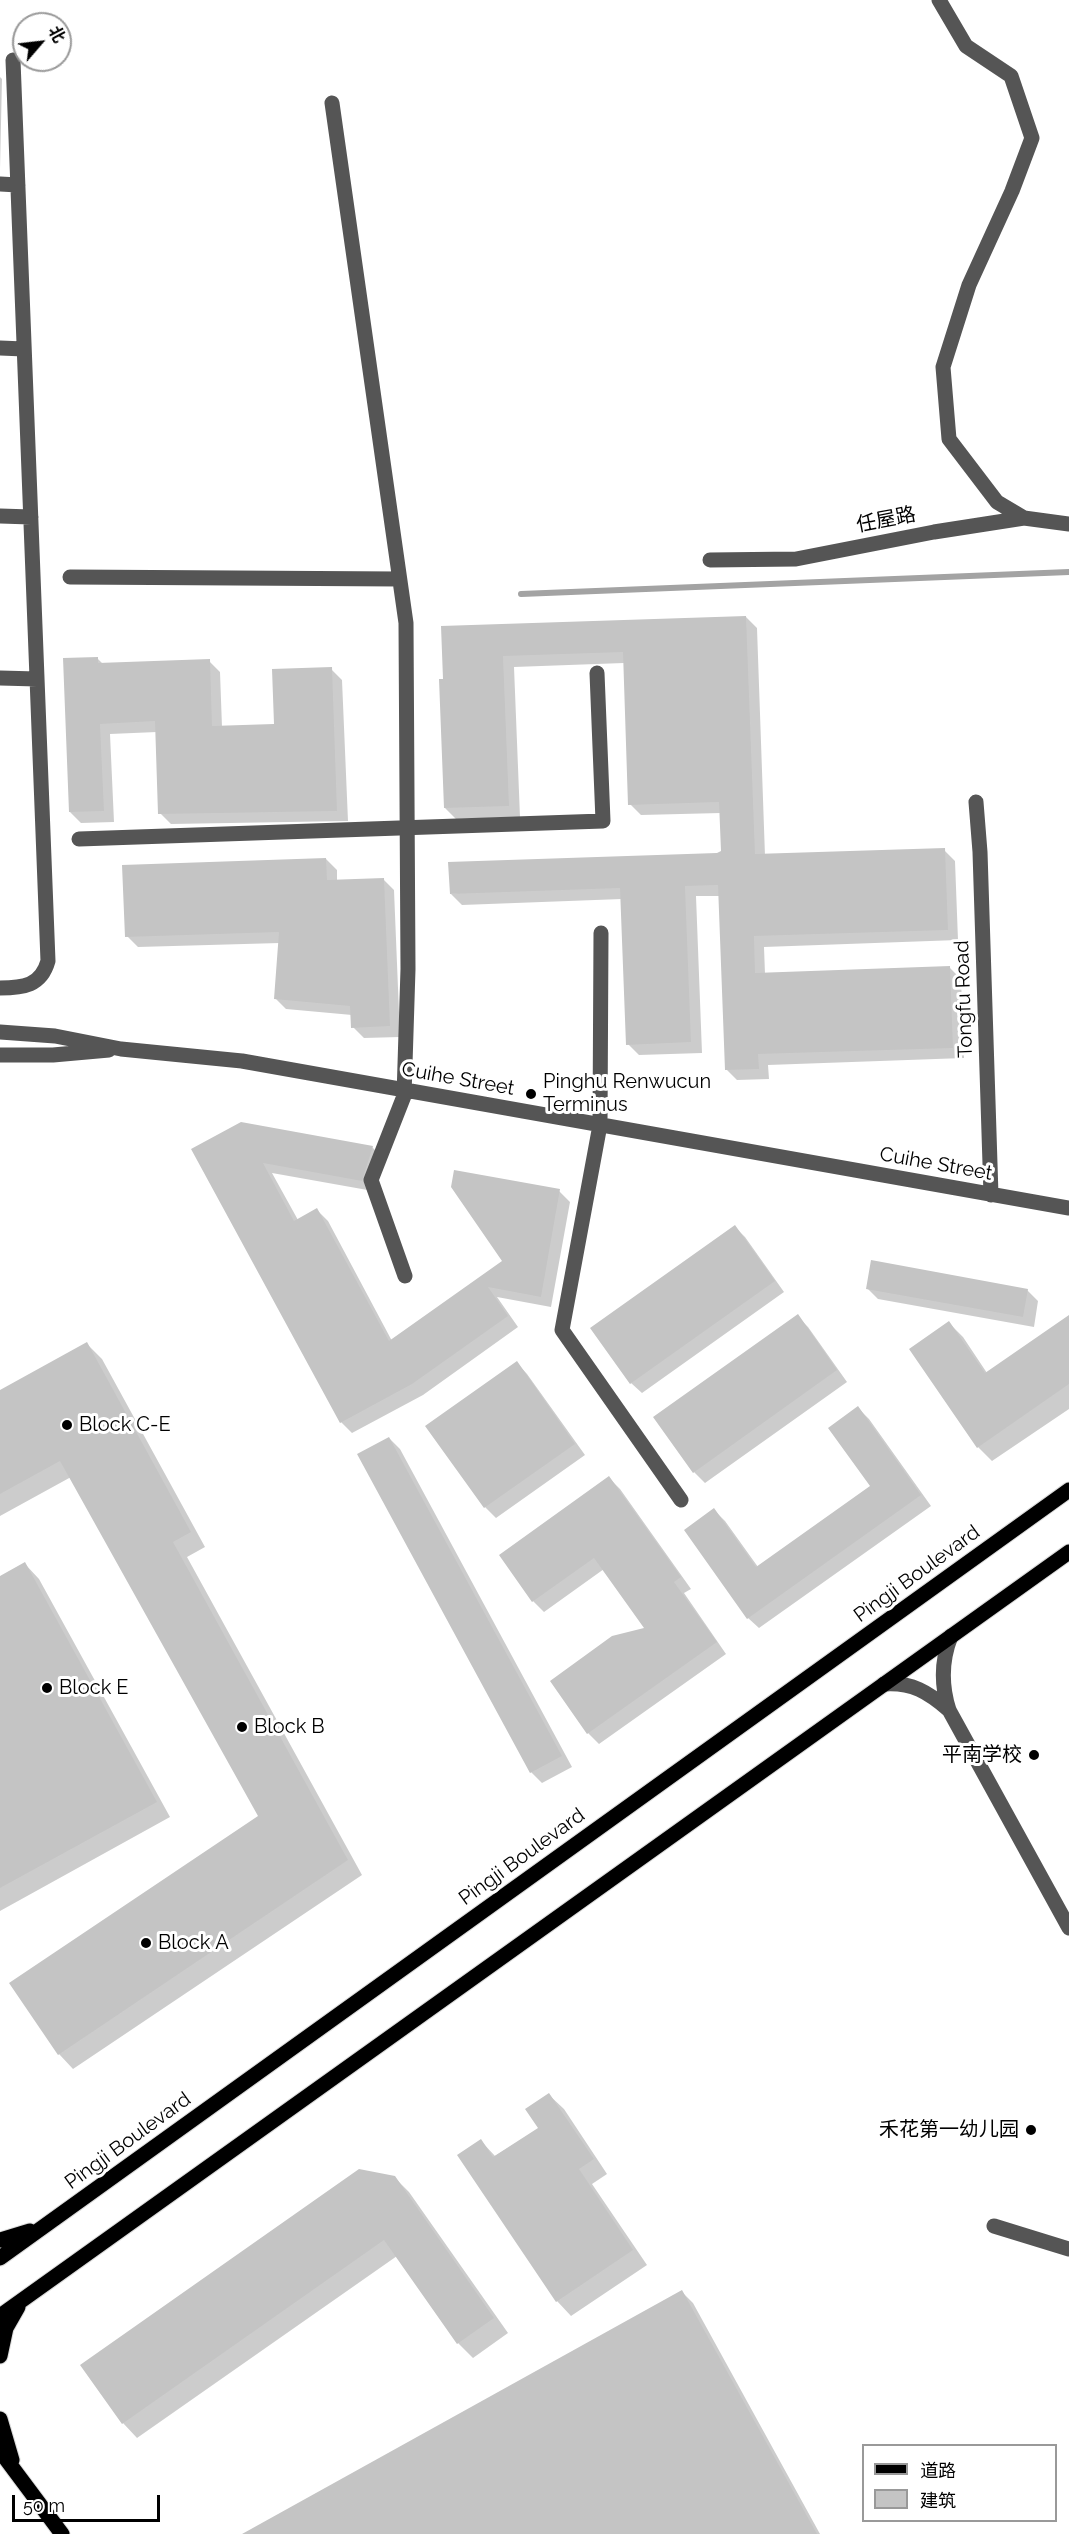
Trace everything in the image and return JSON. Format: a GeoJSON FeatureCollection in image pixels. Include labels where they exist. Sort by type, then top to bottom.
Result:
{"type":"FeatureCollection","features":[{"type":"Feature","properties":{"kind":"main road","name":"Pingji Boulevard"},"geometry":{"type":"LineString","coordinates":[[0,2258],[1069,1490]]}},
{"type":"Feature","properties":{"kind":"main road"},"geometry":{"type":"LineString","coordinates":[[0,2316],[1069,1552]]}},
{"type":"Feature","properties":{"kind":"main road"},"geometry":{"type":"LineString","coordinates":[[0,2240],[32,2230],[54,2219]]}},
{"type":"Feature","properties":{"kind":"main road"},"geometry":{"type":"LineString","coordinates":[[0,2356],[6,2328],[13,2312],[25,2298]]}},
{"type":"Feature","properties":{"kind":"main road"},"geometry":{"type":"LineString","coordinates":[[0,2419],[10,2456],[21,2478]]}},
{"type":"Feature","properties":{"kind":"main road"},"geometry":{"type":"LineString","coordinates":[[0,2451],[62,2534]]}},
{"type":"Feature","properties":{"kind":"street"},"geometry":{"type":"LineString","coordinates":[[939,0],[966,46],[1011,76],[1032,138],[1012,191],[969,285],[943,367],[949,439],[997,502],[1024,518]]}},
{"type":"Feature","properties":{"kind":"street"},"geometry":{"type":"LineString","coordinates":[[0,988],[18,988],[34,982],[41,977],[48,961],[13,72]]}},
{"type":"Feature","properties":{"kind":"street"},"geometry":{"type":"LineString","coordinates":[[332,104],[406,623],[408,969],[404,1096],[371,1180],[405,1276]]}},
{"type":"Feature","properties":{"kind":"street"},"geometry":{"type":"LineString","coordinates":[[0,184],[18,185]]}},
{"type":"Feature","properties":{"kind":"street"},"geometry":{"type":"LineString","coordinates":[[0,348],[24,349]]}},
{"type":"Feature","properties":{"kind":"street"},"geometry":{"type":"LineString","coordinates":[[0,516],[31,517]]}},
{"type":"Feature","properties":{"kind":"street","name":"任屋路"},"geometry":{"type":"LineString","coordinates":[[710,560],[796,559],[934,532],[1024,518],[1069,525]]}},
{"type":"Feature","properties":{"kind":"street"},"geometry":{"type":"LineString","coordinates":[[70,577],[399,579]]}},
{"type":"Feature","properties":{"kind":"street"},"geometry":{"type":"LineString","coordinates":[[79,839],[603,821],[597,674]]}},
{"type":"Feature","properties":{"kind":"street"},"geometry":{"type":"LineString","coordinates":[[0,678],[37,678]]}},
{"type":"Feature","properties":{"kind":"street","name":"Tongfu Road"},"geometry":{"type":"LineString","coordinates":[[976,802],[980,852],[991,1195]]}},
{"type":"Feature","properties":{"kind":"street"},"geometry":{"type":"LineString","coordinates":[[601,933],[600,1125],[562,1330],[681,1500]]}},
{"type":"Feature","properties":{"kind":"street"},"geometry":{"type":"LineString","coordinates":[[0,1032],[55,1035],[121,1049]]}},
{"type":"Feature","properties":{"kind":"street"},"geometry":{"type":"LineString","coordinates":[[0,1055],[53,1055],[121,1049]]}},
{"type":"Feature","properties":{"kind":"street","name":"Cuihe Street"},"geometry":{"type":"LineString","coordinates":[[121,1049],[242,1061],[1069,1208]]}},
{"type":"Feature","properties":{"kind":"street"},"geometry":{"type":"LineString","coordinates":[[951,1636],[943,1662],[944,1696],[949,1710],[1069,1928]]}},
{"type":"Feature","properties":{"kind":"street"},"geometry":{"type":"LineString","coordinates":[[884,1684],[912,1685],[925,1691],[949,1710]]}},
{"type":"Feature","properties":{"kind":"street"},"geometry":{"type":"LineString","coordinates":[[994,2226],[1069,2249]]}},
{"type":"Feature","properties":{"kind":"building"},"geometry":{"type":"Polygon","coordinates":[[[746,616],[755,854],[945,848],[948,930],[754,936],[755,973],[950,966],[953,1048],[758,1054],[759,1069],[725,1070],[718,885],[685,886],[691,1042],[626,1045],[620,888],[450,894],[448,862],[717,853],[721,851],[719,802],[628,805],[623,652],[503,656],[509,806],[444,808],[439,679],[443,679],[441,626],[746,616]]]}},
{"type":"Feature","properties":{"kind":"building"},"geometry":{"type":"Polygon","coordinates":[[[98,657],[98,663],[210,659],[212,726],[274,724],[272,669],[332,667],[337,811],[158,814],[155,721],[100,724],[104,811],[69,812],[63,658],[98,657]]]}},
{"type":"Feature","properties":{"kind":"building"},"geometry":{"type":"Polygon","coordinates":[[[326,858],[327,880],[384,878],[390,1026],[351,1028],[350,1006],[274,999],[279,932],[125,937],[122,865],[326,858]]]}},
{"type":"Feature","properties":{"kind":"building"},"geometry":{"type":"Polygon","coordinates":[[[241,1122],[373,1146],[362,1181],[263,1163],[294,1221],[317,1208],[389,1341],[502,1261],[451,1187],[454,1170],[560,1189],[541,1297],[488,1287],[508,1316],[412,1384],[340,1423],[191,1149],[241,1122]]]}},
{"type":"Feature","properties":{"kind":"building"},"geometry":{"type":"Polygon","coordinates":[[[735,1225],[775,1281],[630,1384],[590,1328],[735,1225]]]}},
{"type":"Feature","properties":{"kind":"building"},"geometry":{"type":"Polygon","coordinates":[[[871,1260],[1028,1289],[1023,1317],[866,1289],[871,1260]]]}},
{"type":"Feature","properties":{"kind":"building"},"geometry":{"type":"Polygon","coordinates":[[[798,1314],[837,1370],[693,1473],[653,1417],[798,1314]]]}},
{"type":"Feature","properties":{"kind":"building"},"geometry":{"type":"Polygon","coordinates":[[[1069,1315],[1069,1384],[977,1448],[909,1349],[949,1321],[985,1373],[1069,1315]]]}},
{"type":"Feature","properties":{"kind":"building"},"geometry":{"type":"Polygon","coordinates":[[[87,1342],[191,1532],[173,1542],[348,1860],[58,2055],[9,1983],[258,1816],[60,1461],[0,1494],[0,1390],[87,1342]]]}},
{"type":"Feature","properties":{"kind":"building"},"geometry":{"type":"Polygon","coordinates":[[[517,1361],[575,1444],[484,1508],[425,1426],[517,1361]]]}},
{"type":"Feature","properties":{"kind":"building"},"geometry":{"type":"Polygon","coordinates":[[[858,1406],[921,1495],[747,1619],[684,1530],[714,1508],[756,1567],[870,1486],[828,1428],[858,1406]]]}},
{"type":"Feature","properties":{"kind":"building"},"geometry":{"type":"Polygon","coordinates":[[[389,1437],[562,1756],[530,1773],[357,1454],[389,1437]]]}},
{"type":"Feature","properties":{"kind":"building"},"geometry":{"type":"Polygon","coordinates":[[[609,1476],[681,1577],[674,1582],[717,1642],[587,1734],[550,1681],[612,1636],[644,1628],[594,1558],[532,1602],[499,1555],[609,1476]]]}},
{"type":"Feature","properties":{"kind":"building","name":"Block E"},"geometry":{"type":"Polygon","coordinates":[[[25,1562],[157,1802],[0,1888],[0,1576],[25,1562]]]}},
{"type":"Feature","properties":{"kind":"building"},"geometry":{"type":"Polygon","coordinates":[[[549,2093],[594,2159],[579,2169],[633,2250],[556,2302],[457,2155],[481,2139],[493,2157],[538,2128],[525,2109],[549,2093]]]}},
{"type":"Feature","properties":{"kind":"building"},"geometry":{"type":"Polygon","coordinates":[[[359,2169],[395,2176],[494,2318],[457,2344],[384,2240],[122,2424],[80,2365],[359,2169]]]}},
{"type":"Feature","properties":{"kind":"building"},"geometry":{"type":"Polygon","coordinates":[[[682,2290],[817,2534],[242,2534],[682,2290]]]}},
{"type":"Feature","properties":{"kind":"waterway"},"geometry":{"type":"LineString","coordinates":[[521,594],[1069,572]]}},
{"type":"Feature","properties":{"kind":"place","name":"Pinghu Renwucun Terminus"},"geometry":{"type":"Point","coordinates":[531,1094]}},
{"type":"Feature","properties":{"kind":"place","name":"Block C-E"},"geometry":{"type":"Point","coordinates":[67,1425]}},
{"type":"Feature","properties":{"kind":"place","name":"Block E"},"geometry":{"type":"Point","coordinates":[47,1688]}},
{"type":"Feature","properties":{"kind":"place","name":"Block B"},"geometry":{"type":"Point","coordinates":[242,1727]}},
{"type":"Feature","properties":{"kind":"place","name":"平南学校"},"geometry":{"type":"Point","coordinates":[1034,1755]}},
{"type":"Feature","properties":{"kind":"place","name":"Block A"},"geometry":{"type":"Point","coordinates":[146,1943]}},
{"type":"Feature","properties":{"kind":"place","name":"禾花第一幼儿园"},"geometry":{"type":"Point","coordinates":[1031,2130]}}]}
